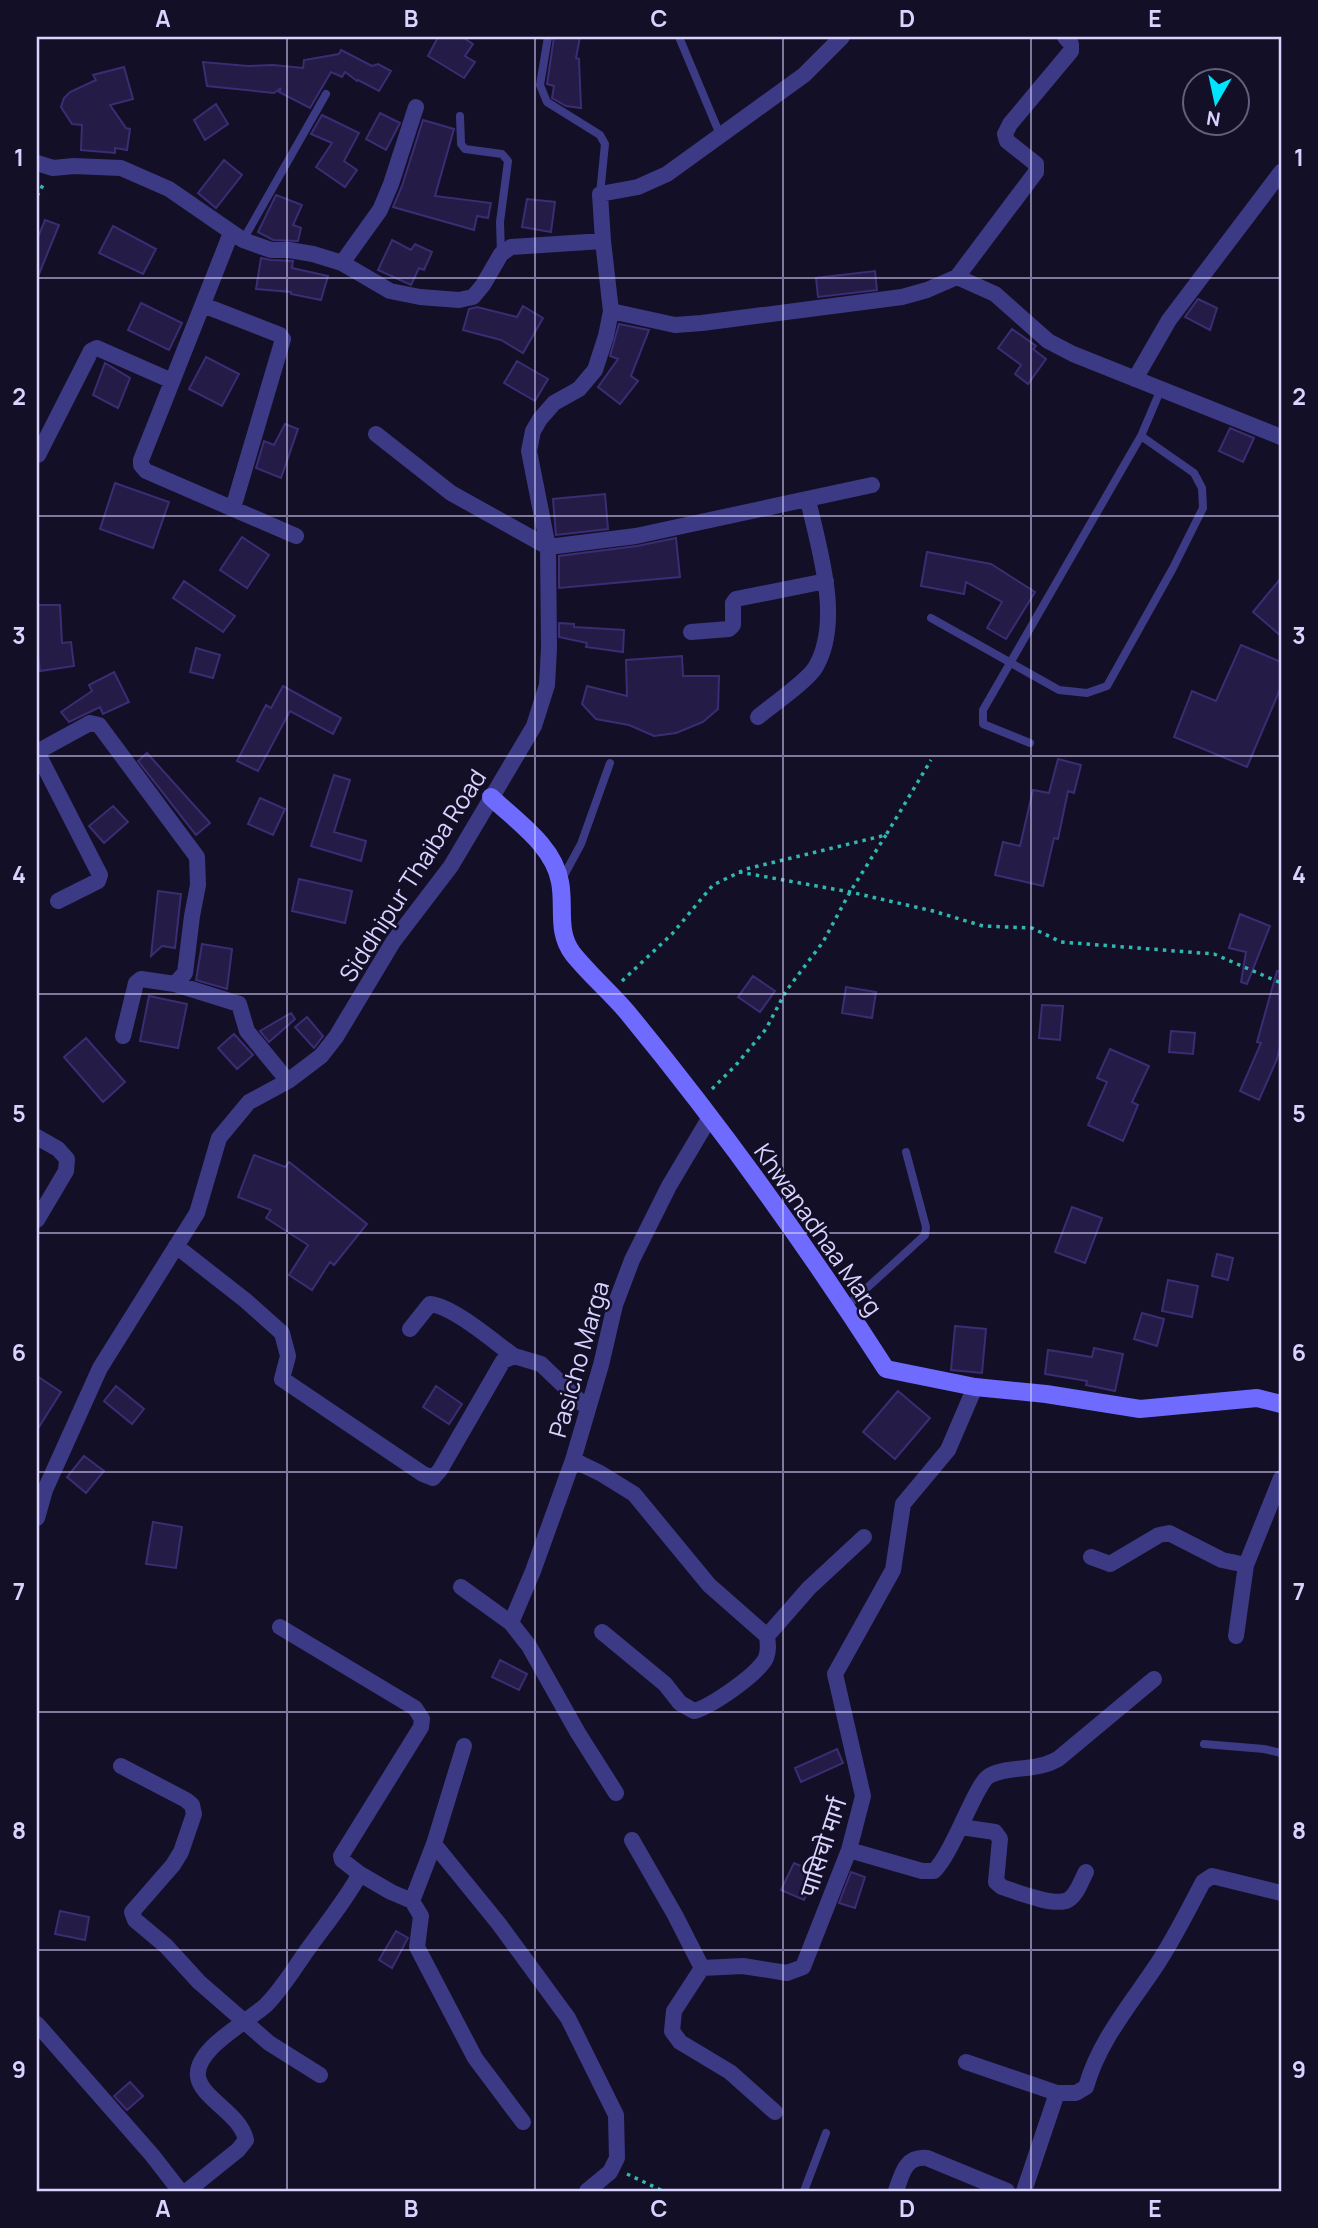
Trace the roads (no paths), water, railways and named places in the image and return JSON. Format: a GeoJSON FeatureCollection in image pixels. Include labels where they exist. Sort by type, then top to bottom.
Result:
{"type":"FeatureCollection","features":[{"type":"Feature","properties":{"kind":"street"},"geometry":{"type":"LineString","coordinates":[[600,194],[638,187],[667,174],[804,75],[842,37]]}},
{"type":"Feature","properties":{"kind":"street"},"geometry":{"type":"LineString","coordinates":[[611,311],[675,326],[902,297],[957,277],[1036,172],[1035,164],[1007,141],[1005,134],[1010,124],[1071,51],[1072,44],[1065,37]]}},
{"type":"Feature","properties":{"kind":"street"},"geometry":{"type":"LineString","coordinates":[[342,263],[380,210],[416,107]]}},
{"type":"Feature","properties":{"kind":"street"},"geometry":{"type":"LineString","coordinates":[[37,163],[53,168],[121,168],[169,189],[237,236],[271,250],[313,254],[342,263],[390,291],[420,297],[459,300],[473,297],[501,254],[511,247],[603,241]]}},
{"type":"Feature","properties":{"kind":"street"},"geometry":{"type":"LineString","coordinates":[[1135,379],[1170,320],[1281,172]]}},
{"type":"Feature","properties":{"kind":"street","name":"Siddhipur Thaiba Road"},"geometry":{"type":"LineString","coordinates":[[37,1518],[41,1487],[100,1368],[197,1213],[219,1138],[249,1102],[288,1081],[321,1056],[336,1037],[393,942],[451,866],[534,726],[547,685],[548,547],[529,451],[534,430],[554,403],[579,389],[595,370],[606,336],[611,311],[600,194]]}},
{"type":"Feature","properties":{"kind":"street"},"geometry":{"type":"LineString","coordinates":[[237,236],[202,305],[141,465],[146,471],[296,536]]}},
{"type":"Feature","properties":{"kind":"street"},"geometry":{"type":"LineString","coordinates":[[957,277],[995,295],[1048,341],[1073,354],[1281,437]]}},
{"type":"Feature","properties":{"kind":"street"},"geometry":{"type":"LineString","coordinates":[[202,305],[280,335],[283,339],[233,508]]}},
{"type":"Feature","properties":{"kind":"street"},"geometry":{"type":"LineString","coordinates":[[38,456],[91,351],[97,348],[173,381]]}},
{"type":"Feature","properties":{"kind":"street"},"geometry":{"type":"LineString","coordinates":[[376,434],[452,493],[548,547],[636,536],[872,485]]}},
{"type":"Feature","properties":{"kind":"street"},"geometry":{"type":"LineString","coordinates":[[758,717],[814,670],[827,640],[826,581],[808,500]]}},
{"type":"Feature","properties":{"kind":"street"},"geometry":{"type":"LineString","coordinates":[[691,632],[729,629],[733,625],[733,603],[736,599],[826,581]]}},
{"type":"Feature","properties":{"kind":"street"},"geometry":{"type":"LineString","coordinates":[[58,901],[98,881],[100,875],[37,752],[90,723],[99,725],[197,857],[198,885],[185,973],[175,984]]}},
{"type":"Feature","properties":{"kind":"street","name":"Khwanadhaa Marg"},"geometry":{"type":"LineString","coordinates":[[491,797],[539,841],[551,860],[561,881],[562,932],[571,951],[625,1010],[710,1117],[846,1307],[886,1369],[975,1387],[1046,1394],[1140,1409],[1257,1398],[1281,1405]]}},
{"type":"Feature","properties":{"kind":"street"},"geometry":{"type":"LineString","coordinates":[[123,1036],[136,983],[141,979],[175,984],[239,1004],[247,1031],[288,1081]]}},
{"type":"Feature","properties":{"kind":"street","name":"Pasicho Marga"},"geometry":{"type":"LineString","coordinates":[[511,1623],[573,1460],[601,1365],[615,1305],[632,1260],[669,1186],[710,1117]]}},
{"type":"Feature","properties":{"kind":"street"},"geometry":{"type":"LineString","coordinates":[[37,1137],[58,1149],[67,1159],[66,1171],[37,1220]]}},
{"type":"Feature","properties":{"kind":"street"},"geometry":{"type":"LineString","coordinates":[[176,1245],[282,1333],[288,1356],[282,1380],[433,1478],[503,1361],[514,1356]]}},
{"type":"Feature","properties":{"kind":"street"},"geometry":{"type":"LineString","coordinates":[[410,1329],[425,1307],[430,1304],[437,1305],[475,1327],[514,1356],[541,1364],[587,1408]]}},
{"type":"Feature","properties":{"kind":"street","name":"पासिचो मार्ग"},"geometry":{"type":"LineString","coordinates":[[702,1968],[743,1966],[787,1973],[803,1967],[849,1850],[863,1796],[835,1674],[893,1570],[903,1504],[948,1450],[975,1387]]}},
{"type":"Feature","properties":{"kind":"street"},"geometry":{"type":"LineString","coordinates":[[573,1460],[634,1494],[709,1585],[767,1636],[769,1648],[764,1661],[743,1680],[706,1708],[694,1711],[680,1703],[665,1684],[602,1632]]}},
{"type":"Feature","properties":{"kind":"street"},"geometry":{"type":"LineString","coordinates":[[1236,1636],[1247,1565],[1281,1478]]}},
{"type":"Feature","properties":{"kind":"street"},"geometry":{"type":"LineString","coordinates":[[1091,1557],[1111,1564],[1159,1535],[1169,1533],[1222,1560],[1247,1565]]}},
{"type":"Feature","properties":{"kind":"street"},"geometry":{"type":"LineString","coordinates":[[767,1636],[810,1588],[864,1537]]}},
{"type":"Feature","properties":{"kind":"street"},"geometry":{"type":"LineString","coordinates":[[461,1587],[511,1623],[529,1646],[578,1733],[616,1793]]}},
{"type":"Feature","properties":{"kind":"street"},"geometry":{"type":"LineString","coordinates":[[280,1627],[415,1708],[422,1719],[421,1727],[341,1856],[342,1860],[360,1874],[412,1901],[421,1916],[417,1947],[475,2058],[523,2122]]}},
{"type":"Feature","properties":{"kind":"street"},"geometry":{"type":"LineString","coordinates":[[849,1850],[922,1871],[934,1871],[961,1827],[985,1778],[997,1772],[1043,1766],[1059,1759],[1154,1679]]}},
{"type":"Feature","properties":{"kind":"street"},"geometry":{"type":"LineString","coordinates":[[412,1901],[434,1844],[464,1746]]}},
{"type":"Feature","properties":{"kind":"street"},"geometry":{"type":"LineString","coordinates":[[121,1766],[186,1800],[192,1805],[194,1814],[177,1858],[132,1912],[135,1920],[166,1946],[199,1982],[269,2043],[320,2076]]}},
{"type":"Feature","properties":{"kind":"street"},"geometry":{"type":"LineString","coordinates":[[961,1827],[995,1832],[1000,1839],[996,1882],[1002,1887],[1055,1903],[1066,1901],[1074,1895],[1086,1872]]}},
{"type":"Feature","properties":{"kind":"street"},"geometry":{"type":"LineString","coordinates":[[632,1840],[676,1915],[702,1968],[674,2011],[672,2031],[680,2042],[730,2072],[775,2112]]}},
{"type":"Feature","properties":{"kind":"street"},"geometry":{"type":"LineString","coordinates":[[434,1844],[522,1954],[568,2018],[616,2115],[617,2158],[610,2172],[587,2191]]}},
{"type":"Feature","properties":{"kind":"street"},"geometry":{"type":"LineString","coordinates":[[187,2191],[246,2140],[243,2128],[204,2087],[198,2077],[200,2065],[209,2051],[273,1996],[346,1900],[360,1874]]}},
{"type":"Feature","properties":{"kind":"street"},"geometry":{"type":"LineString","coordinates":[[966,2062],[1057,2093],[1076,2093],[1086,2087],[1091,2069],[1119,2018],[1156,1966],[1203,1882],[1212,1876],[1281,1893]]}},
{"type":"Feature","properties":{"kind":"street"},"geometry":{"type":"LineString","coordinates":[[37,2024],[152,2155],[180,2191]]}},
{"type":"Feature","properties":{"kind":"street"},"geometry":{"type":"LineString","coordinates":[[1024,2191],[1057,2093]]}},
{"type":"Feature","properties":{"kind":"street"},"geometry":{"type":"LineString","coordinates":[[896,2191],[905,2167],[911,2159],[918,2157],[927,2158],[990,2188],[1007,2191]]}},
{"type":"Feature","properties":{"kind":"lane"},"geometry":{"type":"LineString","coordinates":[[548,37],[540,85],[547,102],[600,135],[605,144],[600,194]]}},
{"type":"Feature","properties":{"kind":"lane"},"geometry":{"type":"LineString","coordinates":[[679,37],[721,137]]}},
{"type":"Feature","properties":{"kind":"lane"},"geometry":{"type":"LineString","coordinates":[[237,236],[326,94]]}},
{"type":"Feature","properties":{"kind":"lane"},"geometry":{"type":"LineString","coordinates":[[460,116],[461,144],[465,149],[502,155],[508,161],[500,222],[501,254]]}},
{"type":"Feature","properties":{"kind":"lane"},"geometry":{"type":"LineString","coordinates":[[1030,743],[983,723],[983,710],[1141,436],[1161,389]]}},
{"type":"Feature","properties":{"kind":"lane"},"geometry":{"type":"LineString","coordinates":[[931,618],[1059,690],[1087,694],[1107,686],[1203,508],[1202,488],[1194,473],[1141,436]]}},
{"type":"Feature","properties":{"kind":"lane"},"geometry":{"type":"LineString","coordinates":[[561,881],[581,844],[610,763]]}},
{"type":"Feature","properties":{"kind":"lane"},"geometry":{"type":"LineString","coordinates":[[846,1307],[925,1236],[926,1227],[906,1152]]}},
{"type":"Feature","properties":{"kind":"lane"},"geometry":{"type":"LineString","coordinates":[[1204,1744],[1281,1753]]}},
{"type":"Feature","properties":{"kind":"lane"},"geometry":{"type":"LineString","coordinates":[[804,2191],[826,2133]]}}]}
